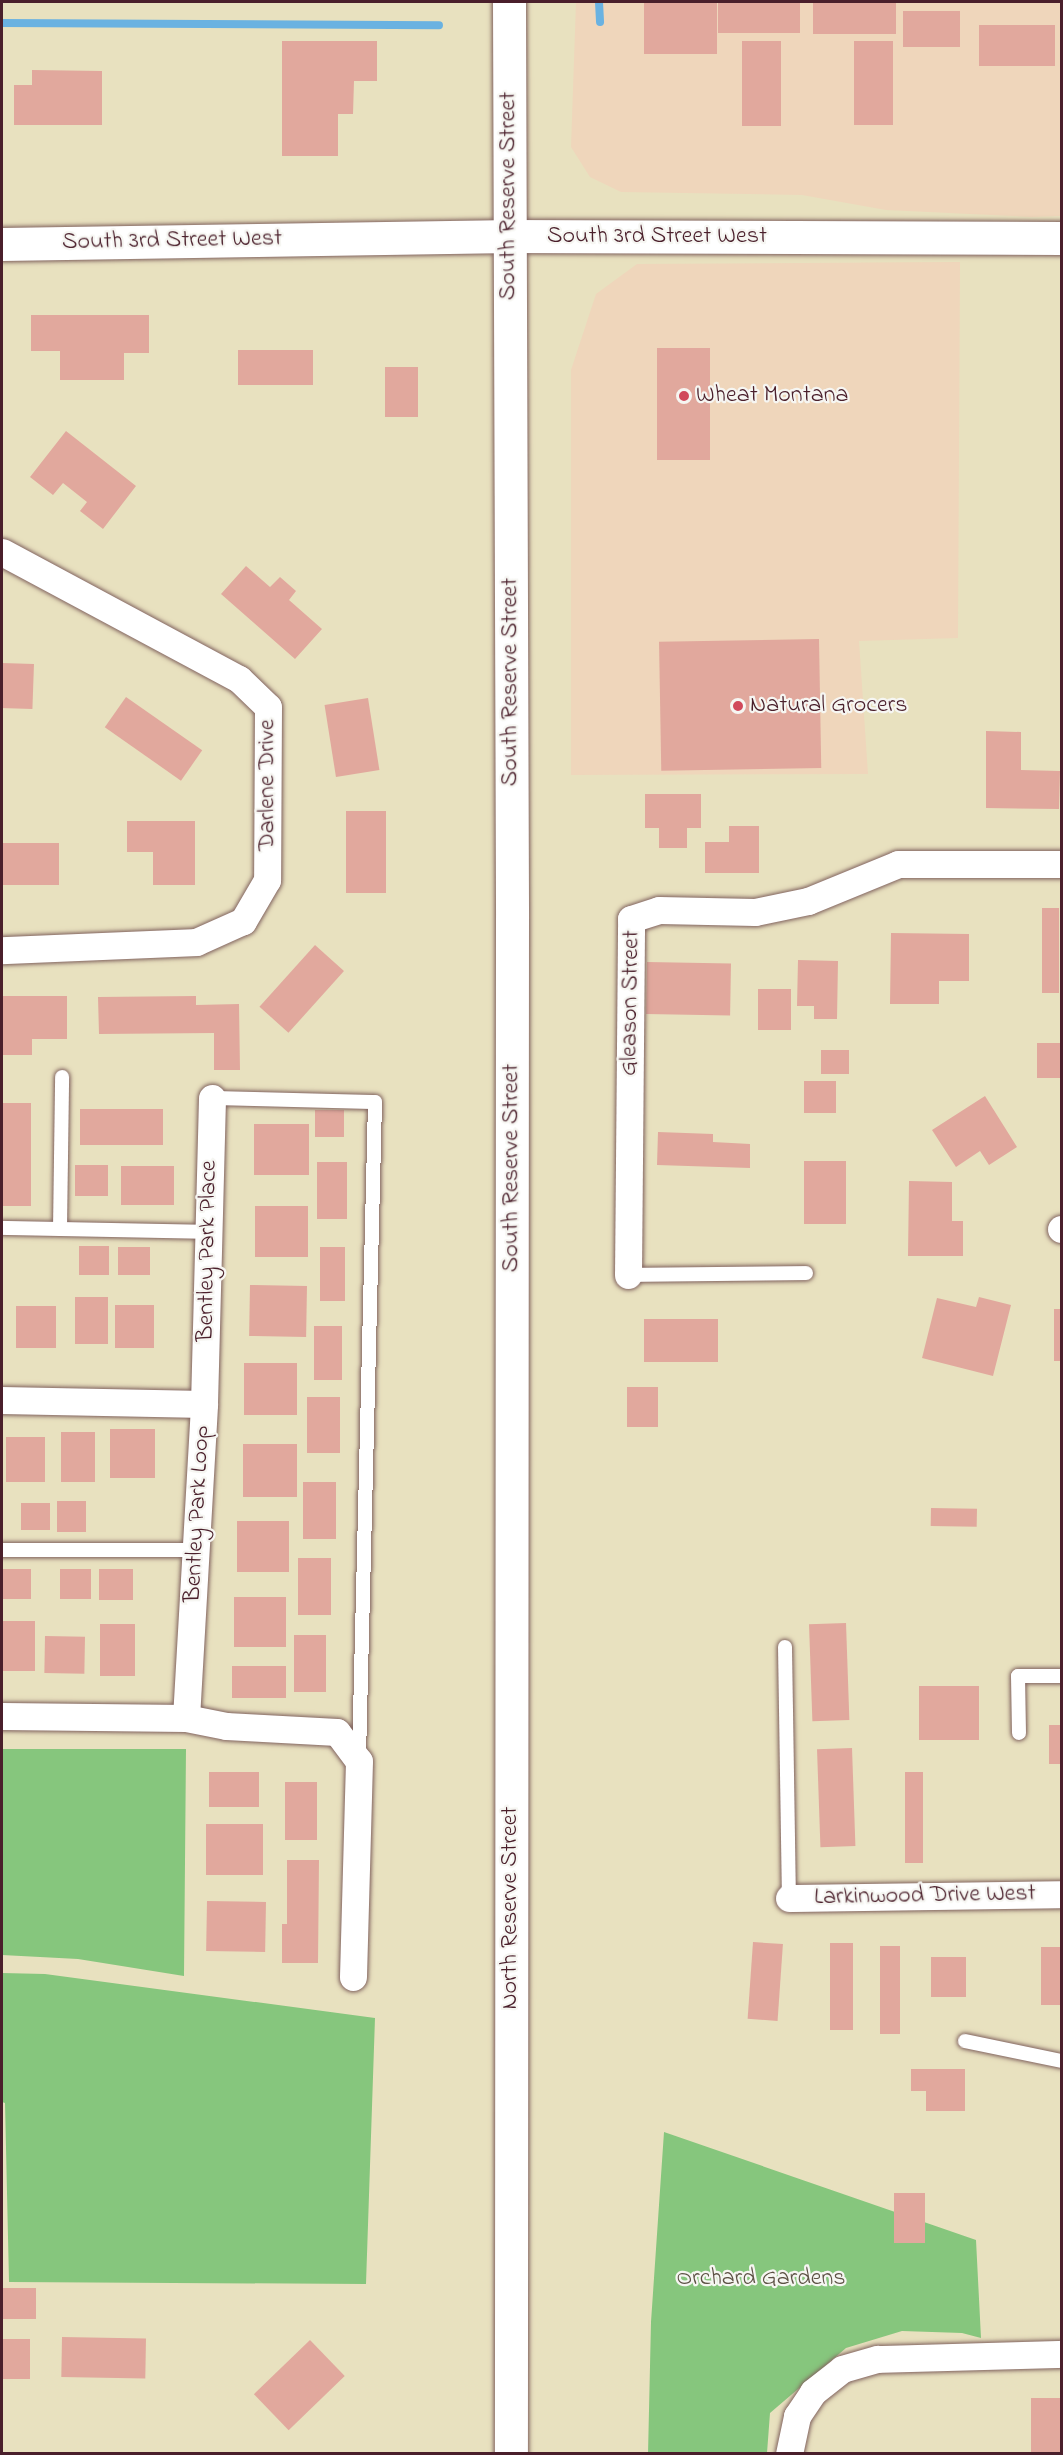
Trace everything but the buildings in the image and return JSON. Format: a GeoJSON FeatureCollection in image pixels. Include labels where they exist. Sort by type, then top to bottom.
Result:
{"type":"FeatureCollection","features":[{"type":"Feature","properties":{"kind":"main road","name":"South Reserve Street"},"geometry":{"type":"LineString","coordinates":[[509,2],[512,1363]]}},
{"type":"Feature","properties":{"kind":"main road","name":"South 3rd Street West"},"geometry":{"type":"LineString","coordinates":[[2,244],[508,236],[1062,238]]}},
{"type":"Feature","properties":{"kind":"main road","name":"North Reserve Street"},"geometry":{"type":"LineString","coordinates":[[510,2454],[512,1363]]}},
{"type":"Feature","properties":{"kind":"street","name":"Darlene Drive"},"geometry":{"type":"LineString","coordinates":[[2,552],[239,679],[268,707],[268,718],[267,880],[243,921],[196,942],[2,951]]}},
{"type":"Feature","properties":{"kind":"street","name":"Gleason Street"},"geometry":{"type":"LineString","coordinates":[[628,1275],[631,919],[659,910],[755,912],[808,901],[898,864],[1062,864]]}},
{"type":"Feature","properties":{"kind":"street","name":"Bentley Park Place"},"geometry":{"type":"LineString","coordinates":[[204,1404],[212,1098]]}},
{"type":"Feature","properties":{"kind":"street","name":"Bentley Park Loop"},"geometry":{"type":"LineString","coordinates":[[2,1400],[204,1404],[186,1718]]}},
{"type":"Feature","properties":{"kind":"street"},"geometry":{"type":"LineString","coordinates":[[2,1716],[186,1718],[226,1726],[337,1732],[359,1761],[353,1977]]}},
{"type":"Feature","properties":{"kind":"street","name":"Larkinwood Drive West"},"geometry":{"type":"LineString","coordinates":[[789,1898],[1062,1894]]}},
{"type":"Feature","properties":{"kind":"street"},"geometry":{"type":"LineString","coordinates":[[789,2454],[797,2416],[813,2392],[842,2369],[878,2360],[1062,2354]]}},
{"type":"Feature","properties":{"kind":"lane"},"geometry":{"type":"LineString","coordinates":[[60,1229],[62,1077]]}},
{"type":"Feature","properties":{"kind":"lane"},"geometry":{"type":"LineString","coordinates":[[212,1098],[375,1102],[359,1761]]}},
{"type":"Feature","properties":{"kind":"lane"},"geometry":{"type":"LineString","coordinates":[[2,1228],[208,1232]]}},
{"type":"Feature","properties":{"kind":"lane"},"geometry":{"type":"LineString","coordinates":[[628,1275],[806,1273]]}},
{"type":"Feature","properties":{"kind":"lane"},"geometry":{"type":"LineString","coordinates":[[2,1550],[196,1550]]}},
{"type":"Feature","properties":{"kind":"lane"},"geometry":{"type":"LineString","coordinates":[[784,1647],[789,1898]]}},
{"type":"Feature","properties":{"kind":"lane"},"geometry":{"type":"LineString","coordinates":[[1019,1733],[1018,1676],[1062,1676]]}},
{"type":"Feature","properties":{"kind":"lane"},"geometry":{"type":"LineString","coordinates":[[965,2041],[1062,2061]]}},
{"type":"Feature","properties":{"kind":"shaded area"},"geometry":{"type":"Polygon","coordinates":[[[576,2],[1061,2],[1061,216],[1031,217],[886,210],[802,195],[621,192],[590,177],[571,147],[576,2]]]}},
{"type":"Feature","properties":{"kind":"shaded area"},"geometry":{"type":"Polygon","coordinates":[[[960,262],[958,638],[859,641],[868,774],[571,775],[571,370],[596,294],[637,264],[960,262]]]}},
{"type":"Feature","properties":{"kind":"green space"},"geometry":{"type":"Polygon","coordinates":[[[2,1749],[186,1749],[184,1976],[78,1959],[2,1955],[2,1749]]]}},
{"type":"Feature","properties":{"kind":"green space"},"geometry":{"type":"Polygon","coordinates":[[[2,1973],[45,1974],[375,2018],[366,2284],[9,2282],[5,2103],[2,2102],[2,1973]]]}},
{"type":"Feature","properties":{"kind":"green space","name":"Orchard Gardens"},"geometry":{"type":"Polygon","coordinates":[[[664,2132],[976,2240],[981,2338],[962,2333],[902,2331],[846,2348],[770,2413],[767,2453],[648,2454],[651,2322],[664,2132]]]}},
{"type":"Feature","properties":{"kind":"waterway"},"geometry":{"type":"LineString","coordinates":[[599,2],[600,22]]}},
{"type":"Feature","properties":{"kind":"waterway"},"geometry":{"type":"LineString","coordinates":[[2,23],[439,25]]}},
{"type":"Feature","properties":{"kind":"place","name":"Wheat Montana"},"geometry":{"type":"Point","coordinates":[684,396]}},
{"type":"Feature","properties":{"kind":"place","name":"Natural Grocers"},"geometry":{"type":"Point","coordinates":[738,706]}}]}
